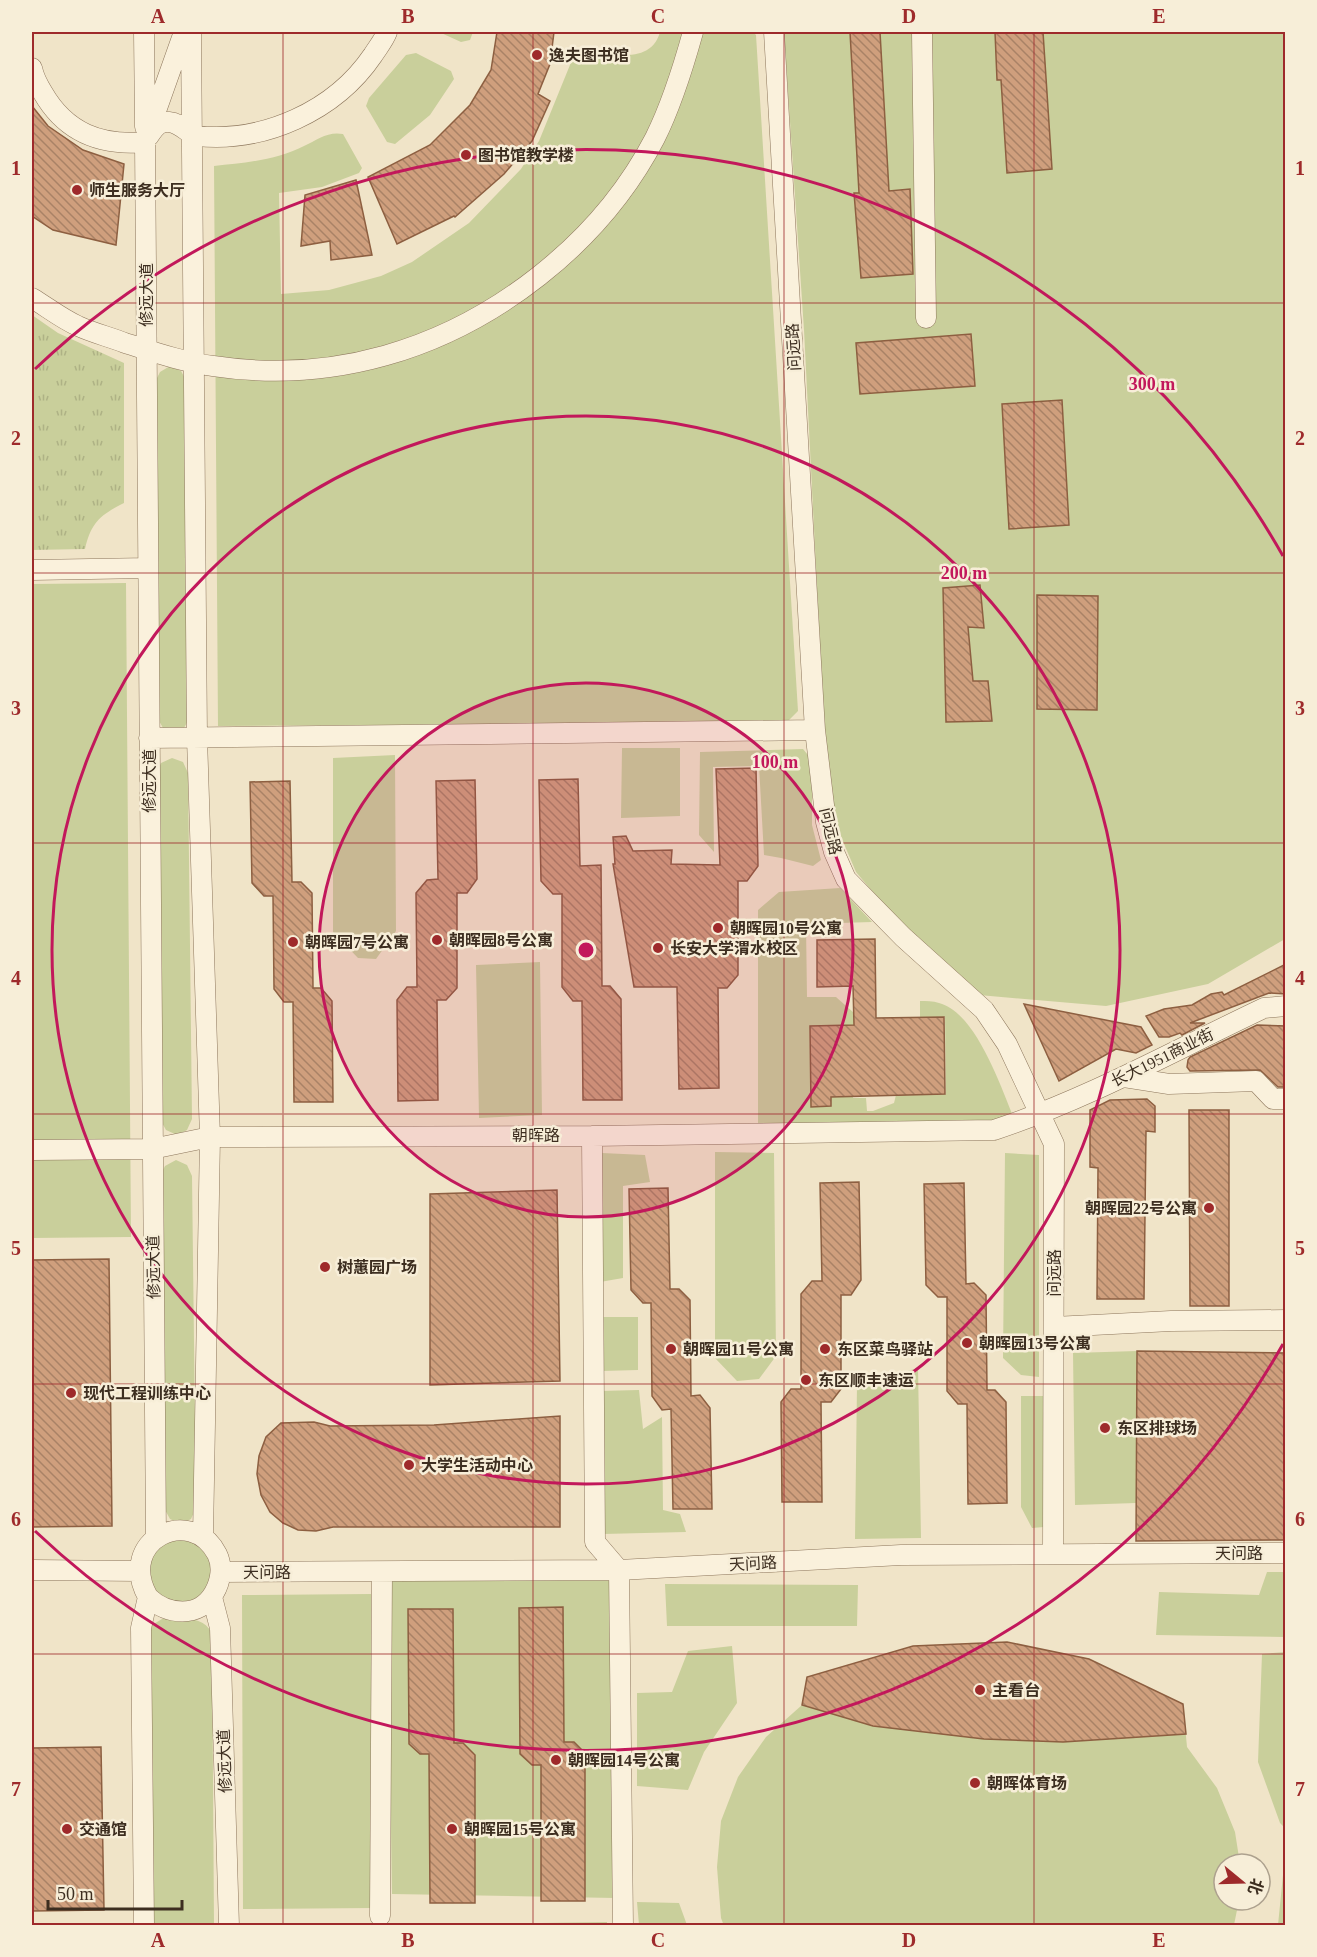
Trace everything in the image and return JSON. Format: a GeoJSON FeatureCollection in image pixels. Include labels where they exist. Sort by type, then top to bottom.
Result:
{"type":"FeatureCollection","features":[{"type":"Feature","properties":{"kind":"street"},"geometry":{"type":"LineString","coordinates":[[144,32],[145,141]]}},
{"type":"Feature","properties":{"kind":"street","name":"修远大道"},"geometry":{"type":"LineString","coordinates":[[156,1538],[145,141],[184,32]]}},
{"type":"Feature","properties":{"kind":"street"},"geometry":{"type":"LineString","coordinates":[[191,32],[194,136],[197,738],[210,1137],[203,1537]]}},
{"type":"Feature","properties":{"kind":"street"},"geometry":{"type":"LineString","coordinates":[[32,68],[34,78],[52,108],[80,132],[99,139],[126,143],[145,141],[156,125],[167,122],[182,125],[194,136],[237,137],[287,124],[333,98],[361,72],[387,32]]}},
{"type":"Feature","properties":{"kind":"street"},"geometry":{"type":"LineString","coordinates":[[32,298],[77,326],[146,350],[194,363],[259,371],[314,369],[374,360],[435,339],[476,319],[518,292],[559,260],[595,225],[632,175],[654,138],[671,102],[693,32]]}},
{"type":"Feature","properties":{"kind":"street","name":"问远路"},"geometry":{"type":"LineString","coordinates":[[774,32],[815,730],[826,822],[834,852],[846,879],[903,937],[984,1010],[1007,1044],[1054,1144],[1053,1554]]}},
{"type":"Feature","properties":{"kind":"street"},"geometry":{"type":"LineString","coordinates":[[922,32],[927,318]]}},
{"type":"Feature","properties":{"kind":"street"},"geometry":{"type":"LineString","coordinates":[[32,570],[148,568]]}},
{"type":"Feature","properties":{"kind":"street"},"geometry":{"type":"LineString","coordinates":[[149,738],[815,730]]}},
{"type":"Feature","properties":{"kind":"street","name":"长大1951商业街"},"geometry":{"type":"LineString","coordinates":[[1040,1115],[1124,1077],[1264,1008],[1286,1006]]}},
{"type":"Feature","properties":{"kind":"street"},"geometry":{"type":"LineString","coordinates":[[1124,1077],[1169,1084],[1256,1081],[1273,1099],[1286,1099]]}},
{"type":"Feature","properties":{"kind":"street","name":"朝晖路"},"geometry":{"type":"LineString","coordinates":[[32,1150],[152,1149],[210,1137],[592,1136],[994,1130],[1040,1115]]}},
{"type":"Feature","properties":{"kind":"street"},"geometry":{"type":"LineString","coordinates":[[592,1136],[595,1542],[619,1570],[623,1926]]}},
{"type":"Feature","properties":{"kind":"street"},"geometry":{"type":"LineString","coordinates":[[1054,1327],[1171,1321],[1286,1320]]}},
{"type":"Feature","properties":{"kind":"street"},"geometry":{"type":"LineString","coordinates":[[179,1530],[203,1537],[213,1546],[219,1558],[221,1572],[219,1585],[212,1597],[192,1611],[168,1611],[157,1605],[148,1597],[141,1585],[139,1571],[141,1558],[147,1547],[167,1532],[179,1530]]}},
{"type":"Feature","properties":{"kind":"street","name":"天问路"},"geometry":{"type":"LineString","coordinates":[[221,1572],[619,1570],[901,1555],[1286,1553]]}},
{"type":"Feature","properties":{"kind":"street"},"geometry":{"type":"LineString","coordinates":[[32,1570],[139,1571]]}},
{"type":"Feature","properties":{"kind":"street"},"geometry":{"type":"LineString","coordinates":[[380,1916],[382,1572]]}},
{"type":"Feature","properties":{"kind":"street"},"geometry":{"type":"LineString","coordinates":[[144,1926],[141,1628],[148,1597]]}},
{"type":"Feature","properties":{"kind":"street","name":"修远大道"},"geometry":{"type":"LineString","coordinates":[[212,1597],[220,1628],[229,1926]]}},
{"type":"Feature","properties":{"kind":"green space"},"geometry":{"type":"Polygon","coordinates":[[[439,32],[473,32],[470,40],[461,42],[439,32]]]}},
{"type":"Feature","properties":{"kind":"green space"},"geometry":{"type":"Polygon","coordinates":[[[660,32],[753,32],[756,35],[798,711],[787,722],[218,726],[214,166],[272,158],[294,151],[327,135],[343,134],[362,168],[359,173],[322,187],[279,193],[281,294],[329,290],[381,276],[412,262],[469,223],[521,169],[539,141],[572,60],[583,56],[622,55],[645,51],[654,44],[660,32]]]}},
{"type":"Feature","properties":{"kind":"green space"},"geometry":{"type":"Polygon","coordinates":[[[784,32],[1285,32],[1285,939],[1208,984],[1106,1006],[979,995],[898,922],[856,872],[833,818],[825,747],[804,330],[784,32]]]}},
{"type":"Feature","properties":{"kind":"green space"},"geometry":{"type":"Polygon","coordinates":[[[416,53],[451,71],[454,79],[430,115],[395,144],[387,142],[366,106],[369,98],[406,55],[416,53]]]}},
{"type":"Feature","properties":{"kind":"green space"},"geometry":{"type":"Polygon","coordinates":[[[32,315],[58,333],[124,363],[124,503],[98,521],[90,533],[85,549],[32,550],[32,315]]]}},
{"type":"Feature","properties":{"kind":"green space"},"geometry":{"type":"Polygon","coordinates":[[[170,366],[181,371],[187,382],[190,717],[184,728],[163,728],[157,717],[155,382],[160,372],[170,366]]]}},
{"type":"Feature","properties":{"kind":"green space"},"geometry":{"type":"Polygon","coordinates":[[[126,583],[131,1237],[32,1238],[32,584],[126,583]]]}},
{"type":"Feature","properties":{"kind":"green space"},"geometry":{"type":"Polygon","coordinates":[[[622,748],[680,748],[680,816],[621,818],[622,748]]]}},
{"type":"Feature","properties":{"kind":"green space"},"geometry":{"type":"Polygon","coordinates":[[[803,749],[812,760],[812,825],[821,860],[813,866],[764,855],[759,766],[713,767],[714,852],[699,835],[700,752],[803,749]]]}},
{"type":"Feature","properties":{"kind":"green space"},"geometry":{"type":"Polygon","coordinates":[[[395,755],[396,931],[376,959],[358,958],[333,932],[333,758],[395,755]]]}},
{"type":"Feature","properties":{"kind":"green space"},"geometry":{"type":"Polygon","coordinates":[[[172,758],[183,762],[188,773],[192,1119],[187,1130],[177,1135],[166,1130],[160,1119],[156,774],[161,763],[172,758]]]}},
{"type":"Feature","properties":{"kind":"green space"},"geometry":{"type":"Polygon","coordinates":[[[840,888],[872,922],[806,924],[807,997],[836,997],[854,1013],[853,1098],[866,1098],[867,1111],[873,1111],[894,1103],[896,1095],[946,1094],[945,1017],[920,1017],[920,1001],[932,1001],[952,1009],[975,1034],[985,1051],[1013,1116],[995,1124],[758,1124],[758,910],[779,892],[840,888]]]}},
{"type":"Feature","properties":{"kind":"green space"},"geometry":{"type":"Polygon","coordinates":[[[540,962],[542,1115],[479,1118],[476,965],[540,962]]]}},
{"type":"Feature","properties":{"kind":"green space"},"geometry":{"type":"Polygon","coordinates":[[[715,1152],[774,1153],[776,1356],[759,1379],[737,1381],[715,1358],[715,1152]]]}},
{"type":"Feature","properties":{"kind":"green space"},"geometry":{"type":"Polygon","coordinates":[[[602,1153],[645,1155],[650,1182],[623,1186],[623,1278],[600,1282],[602,1153]]]}},
{"type":"Feature","properties":{"kind":"green space"},"geometry":{"type":"Polygon","coordinates":[[[1005,1153],[1039,1155],[1039,1377],[1021,1375],[1003,1358],[1005,1153]]]}},
{"type":"Feature","properties":{"kind":"green space"},"geometry":{"type":"Polygon","coordinates":[[[176,1160],[187,1165],[192,1176],[196,1508],[191,1519],[181,1524],[170,1519],[164,1508],[160,1176],[165,1166],[176,1160]]]}},
{"type":"Feature","properties":{"kind":"green space"},"geometry":{"type":"Polygon","coordinates":[[[600,1317],[638,1317],[638,1370],[602,1371],[600,1317]]]}},
{"type":"Feature","properties":{"kind":"green space","name":"东区排球场"},"geometry":{"type":"Polygon","coordinates":[[[1137,1351],[1136,1503],[1075,1505],[1073,1353],[1137,1351]]]}},
{"type":"Feature","properties":{"kind":"green space"},"geometry":{"type":"Polygon","coordinates":[[[918,1368],[921,1538],[855,1539],[857,1385],[918,1368]]]}},
{"type":"Feature","properties":{"kind":"green space"},"geometry":{"type":"Polygon","coordinates":[[[639,1390],[643,1429],[662,1417],[663,1510],[680,1514],[686,1532],[603,1534],[600,1391],[639,1390]]]}},
{"type":"Feature","properties":{"kind":"green space"},"geometry":{"type":"Polygon","coordinates":[[[1021,1396],[1047,1396],[1044,1527],[1032,1528],[1021,1507],[1021,1396]]]}},
{"type":"Feature","properties":{"kind":"green space"},"geometry":{"type":"Polygon","coordinates":[[[181,1538],[197,1542],[214,1566],[212,1580],[206,1592],[197,1599],[185,1602],[173,1601],[162,1596],[154,1588],[149,1577],[150,1563],[158,1549],[165,1543],[181,1538]]]}},
{"type":"Feature","properties":{"kind":"green space"},"geometry":{"type":"Polygon","coordinates":[[[1267,1572],[1285,1572],[1285,1637],[1156,1635],[1159,1592],[1259,1595],[1267,1572]]]}},
{"type":"Feature","properties":{"kind":"green space"},"geometry":{"type":"Polygon","coordinates":[[[613,1579],[615,1898],[392,1894],[387,1580],[613,1579]]]}},
{"type":"Feature","properties":{"kind":"green space"},"geometry":{"type":"Polygon","coordinates":[[[665,1584],[858,1585],[857,1626],[667,1626],[665,1584]]]}},
{"type":"Feature","properties":{"kind":"green space"},"geometry":{"type":"Polygon","coordinates":[[[371,1594],[372,1908],[243,1909],[242,1595],[371,1594]]]}},
{"type":"Feature","properties":{"kind":"green space"},"geometry":{"type":"Polygon","coordinates":[[[162,1619],[197,1620],[208,1627],[212,1633],[214,1925],[151,1926],[150,1635],[152,1625],[162,1619]]]}},
{"type":"Feature","properties":{"kind":"green space","name":"朝晖体育场"},"geometry":{"type":"Polygon","coordinates":[[[1007,1642],[1088,1659],[1183,1704],[1187,1747],[1217,1788],[1235,1832],[1238,1852],[1212,1852],[1212,1912],[1237,1912],[1234,1925],[724,1926],[721,1918],[717,1867],[721,1821],[738,1777],[766,1737],[802,1705],[807,1677],[913,1646],[1007,1642]]]}},
{"type":"Feature","properties":{"kind":"green space"},"geometry":{"type":"Polygon","coordinates":[[[732,1646],[737,1703],[704,1752],[688,1790],[637,1786],[637,1693],[672,1692],[688,1651],[732,1646]]]}},
{"type":"Feature","properties":{"kind":"green space"},"geometry":{"type":"Polygon","coordinates":[[[1286,1652],[1285,1828],[1280,1823],[1258,1762],[1262,1654],[1286,1652]]]}},
{"type":"Feature","properties":{"kind":"green space"},"geometry":{"type":"Polygon","coordinates":[[[1285,1855],[1285,1925],[1278,1925],[1285,1855]]]}},
{"type":"Feature","properties":{"kind":"green space"},"geometry":{"type":"Polygon","coordinates":[[[637,1902],[679,1903],[687,1925],[639,1925],[637,1902]]]}},
{"type":"Feature","properties":{"kind":"green space"},"geometry":{"type":"Polygon","coordinates":[[[607,1922],[607,1926],[393,1925],[607,1922]]]}},
{"type":"Feature","properties":{"kind":"building","name":"图书馆教学楼"},"geometry":{"type":"Polygon","coordinates":[[[497,32],[554,32],[550,64],[538,94],[550,101],[532,141],[504,174],[455,217],[397,244],[368,177],[430,145],[470,105],[491,70],[497,32]]]}},
{"type":"Feature","properties":{"kind":"building"},"geometry":{"type":"Polygon","coordinates":[[[850,32],[880,32],[889,191],[910,189],[913,274],[861,278],[854,193],[859,193],[850,32]]]}},
{"type":"Feature","properties":{"kind":"building"},"geometry":{"type":"Polygon","coordinates":[[[995,32],[1043,32],[1052,169],[1007,173],[1001,80],[997,80],[995,32]]]}},
{"type":"Feature","properties":{"kind":"building","name":"师生服务大厅"},"geometry":{"type":"Polygon","coordinates":[[[32,106],[48,126],[83,150],[124,164],[116,245],[53,230],[32,216],[32,106]]]}},
{"type":"Feature","properties":{"kind":"building"},"geometry":{"type":"Polygon","coordinates":[[[356,180],[372,255],[331,260],[330,241],[301,246],[305,195],[356,180]]]}},
{"type":"Feature","properties":{"kind":"building"},"geometry":{"type":"Polygon","coordinates":[[[971,334],[975,386],[860,394],[856,343],[971,334]]]}},
{"type":"Feature","properties":{"kind":"building"},"geometry":{"type":"Polygon","coordinates":[[[1062,400],[1069,525],[1009,529],[1002,404],[1062,400]]]}},
{"type":"Feature","properties":{"kind":"building"},"geometry":{"type":"Polygon","coordinates":[[[980,585],[984,628],[968,627],[973,681],[988,681],[992,721],[946,722],[943,588],[980,585]]]}},
{"type":"Feature","properties":{"kind":"building"},"geometry":{"type":"Polygon","coordinates":[[[1037,595],[1098,596],[1097,710],[1037,709],[1037,595]]]}},
{"type":"Feature","properties":{"kind":"building"},"geometry":{"type":"Polygon","coordinates":[[[756,768],[758,866],[747,881],[738,881],[738,975],[727,988],[718,988],[719,1088],[679,1089],[677,987],[634,987],[613,864],[615,864],[613,837],[626,836],[633,851],[672,850],[671,864],[720,865],[716,769],[756,768]]]}},
{"type":"Feature","properties":{"kind":"building"},"geometry":{"type":"Polygon","coordinates":[[[578,779],[580,866],[601,865],[602,986],[610,986],[621,999],[622,1100],[583,1100],[582,1001],[573,1001],[562,987],[562,894],[553,894],[541,881],[539,780],[578,779]]]}},
{"type":"Feature","properties":{"kind":"building","name":"朝晖园8号公寓"},"geometry":{"type":"Polygon","coordinates":[[[475,780],[477,879],[467,893],[457,893],[457,988],[446,1000],[437,1000],[438,1100],[398,1101],[397,1000],[407,987],[417,987],[416,893],[427,880],[438,879],[436,781],[475,780]]]}},
{"type":"Feature","properties":{"kind":"building","name":"朝晖园7号公寓"},"geometry":{"type":"Polygon","coordinates":[[[290,781],[292,882],[301,882],[312,893],[313,988],[321,988],[332,1001],[333,1102],[294,1102],[293,1002],[284,1002],[274,989],[273,896],[264,896],[252,883],[250,782],[290,781]]]}},
{"type":"Feature","properties":{"kind":"building"},"geometry":{"type":"Polygon","coordinates":[[[875,939],[876,1018],[944,1017],[945,1094],[831,1097],[831,1106],[811,1107],[810,1026],[854,1025],[853,986],[817,987],[817,940],[875,939]]]}},
{"type":"Feature","properties":{"kind":"building"},"geometry":{"type":"Polygon","coordinates":[[[1286,964],[1286,994],[1269,993],[1190,1023],[1205,1023],[1182,1035],[1180,1033],[1169,1037],[1159,1037],[1146,1016],[1164,1009],[1192,1005],[1211,994],[1222,992],[1224,995],[1286,964]]]}},
{"type":"Feature","properties":{"kind":"building"},"geometry":{"type":"Polygon","coordinates":[[[1024,1004],[1141,1027],[1152,1045],[1136,1053],[1116,1049],[1059,1081],[1024,1004]]]}},
{"type":"Feature","properties":{"kind":"building"},"geometry":{"type":"Polygon","coordinates":[[[1257,1025],[1286,1026],[1286,1087],[1278,1087],[1260,1070],[1190,1071],[1187,1067],[1190,1057],[1257,1025]]]}},
{"type":"Feature","properties":{"kind":"building"},"geometry":{"type":"Polygon","coordinates":[[[1147,1099],[1155,1106],[1155,1132],[1146,1131],[1144,1299],[1097,1299],[1098,1168],[1090,1167],[1090,1110],[1110,1100],[1147,1099]]]}},
{"type":"Feature","properties":{"kind":"building","name":"朝晖园22号公寓"},"geometry":{"type":"Polygon","coordinates":[[[1189,1110],[1229,1110],[1229,1306],[1190,1306],[1189,1110]]]}},
{"type":"Feature","properties":{"kind":"building"},"geometry":{"type":"Polygon","coordinates":[[[859,1182],[861,1280],[851,1295],[841,1295],[841,1389],[831,1402],[821,1402],[822,1502],[782,1502],[781,1402],[791,1389],[801,1389],[801,1294],[812,1281],[822,1281],[820,1183],[859,1182]]]}},
{"type":"Feature","properties":{"kind":"building","name":"朝晖园13号公寓"},"geometry":{"type":"Polygon","coordinates":[[[964,1183],[966,1284],[974,1283],[986,1295],[987,1390],[995,1390],[1006,1402],[1007,1503],[968,1504],[967,1404],[958,1404],[947,1391],[947,1297],[938,1297],[926,1285],[924,1184],[964,1183]]]}},
{"type":"Feature","properties":{"kind":"building","name":"朝晖园11号公寓"},"geometry":{"type":"Polygon","coordinates":[[[668,1188],[670,1289],[679,1289],[690,1300],[691,1396],[700,1395],[710,1408],[712,1509],[673,1509],[671,1409],[662,1410],[652,1396],[651,1303],[643,1303],[631,1290],[629,1189],[668,1188]]]}},
{"type":"Feature","properties":{"kind":"building"},"geometry":{"type":"Polygon","coordinates":[[[557,1190],[560,1381],[430,1385],[430,1194],[557,1190]]]}},
{"type":"Feature","properties":{"kind":"building","name":"现代工程训练中心"},"geometry":{"type":"Polygon","coordinates":[[[109,1259],[112,1526],[32,1527],[32,1260],[109,1259]]]}},
{"type":"Feature","properties":{"kind":"building"},"geometry":{"type":"Polygon","coordinates":[[[1137,1351],[1286,1353],[1286,1540],[1136,1541],[1137,1351]]]}},
{"type":"Feature","properties":{"kind":"building","name":"大学生活动中心"},"geometry":{"type":"Polygon","coordinates":[[[560,1416],[560,1527],[333,1527],[316,1531],[298,1530],[283,1523],[270,1512],[261,1495],[257,1474],[259,1456],[266,1437],[281,1423],[314,1422],[330,1426],[434,1425],[560,1416]]]}},
{"type":"Feature","properties":{"kind":"building","name":"朝晖园14号公寓"},"geometry":{"type":"Polygon","coordinates":[[[563,1607],[564,1742],[574,1742],[585,1753],[585,1901],[541,1901],[541,1765],[532,1765],[520,1754],[519,1608],[563,1607]]]}},
{"type":"Feature","properties":{"kind":"building","name":"朝晖园15号公寓"},"geometry":{"type":"Polygon","coordinates":[[[408,1609],[453,1609],[454,1743],[463,1743],[475,1755],[475,1903],[430,1903],[429,1754],[420,1754],[409,1744],[408,1609]]]}},
{"type":"Feature","properties":{"kind":"building","name":"主看台"},"geometry":{"type":"Polygon","coordinates":[[[1007,1642],[1089,1659],[1183,1704],[1186,1734],[1063,1742],[984,1739],[873,1726],[802,1705],[807,1677],[913,1646],[1007,1642]]]}},
{"type":"Feature","properties":{"kind":"building","name":"交通馆"},"geometry":{"type":"Polygon","coordinates":[[[101,1747],[104,1910],[32,1911],[32,1748],[101,1747]]]}},
{"type":"Feature","properties":{"kind":"place","name":"逸夫图书馆"},"geometry":{"type":"Point","coordinates":[537,55]}},
{"type":"Feature","properties":{"kind":"place","name":"图书馆教学楼"},"geometry":{"type":"Point","coordinates":[466,155]}},
{"type":"Feature","properties":{"kind":"place","name":"师生服务大厅"},"geometry":{"type":"Point","coordinates":[77,190]}},
{"type":"Feature","properties":{"kind":"place","name":"朝晖园10号公寓"},"geometry":{"type":"Point","coordinates":[718,928]}},
{"type":"Feature","properties":{"kind":"place","name":"朝晖园8号公寓"},"geometry":{"type":"Point","coordinates":[437,940]}},
{"type":"Feature","properties":{"kind":"place","name":"朝晖园7号公寓"},"geometry":{"type":"Point","coordinates":[293,942]}},
{"type":"Feature","properties":{"kind":"place","name":"长安大学渭水校区"},"geometry":{"type":"Point","coordinates":[658,948]}},
{"type":"Feature","properties":{"kind":"place","name":"朝晖园22号公寓"},"geometry":{"type":"Point","coordinates":[1209,1208]}},
{"type":"Feature","properties":{"kind":"place","name":"树蕙园广场"},"geometry":{"type":"Point","coordinates":[325,1267]}},
{"type":"Feature","properties":{"kind":"place","name":"朝晖园13号公寓"},"geometry":{"type":"Point","coordinates":[967,1343]}},
{"type":"Feature","properties":{"kind":"place","name":"朝晖园11号公寓"},"geometry":{"type":"Point","coordinates":[671,1349]}},
{"type":"Feature","properties":{"kind":"place","name":"东区菜鸟驿站"},"geometry":{"type":"Point","coordinates":[825,1349]}},
{"type":"Feature","properties":{"kind":"place","name":"东区顺丰速运"},"geometry":{"type":"Point","coordinates":[806,1380]}},
{"type":"Feature","properties":{"kind":"place","name":"现代工程训练中心"},"geometry":{"type":"Point","coordinates":[71,1393]}},
{"type":"Feature","properties":{"kind":"place","name":"东区排球场"},"geometry":{"type":"Point","coordinates":[1105,1428]}},
{"type":"Feature","properties":{"kind":"place","name":"大学生活动中心"},"geometry":{"type":"Point","coordinates":[409,1465]}},
{"type":"Feature","properties":{"kind":"place","name":"主看台"},"geometry":{"type":"Point","coordinates":[980,1690]}},
{"type":"Feature","properties":{"kind":"place","name":"朝晖园14号公寓"},"geometry":{"type":"Point","coordinates":[556,1760]}},
{"type":"Feature","properties":{"kind":"place","name":"朝晖体育场"},"geometry":{"type":"Point","coordinates":[975,1783]}},
{"type":"Feature","properties":{"kind":"place","name":"交通馆"},"geometry":{"type":"Point","coordinates":[67,1829]}},
{"type":"Feature","properties":{"kind":"place","name":"朝晖园15号公寓"},"geometry":{"type":"Point","coordinates":[452,1829]}}]}
